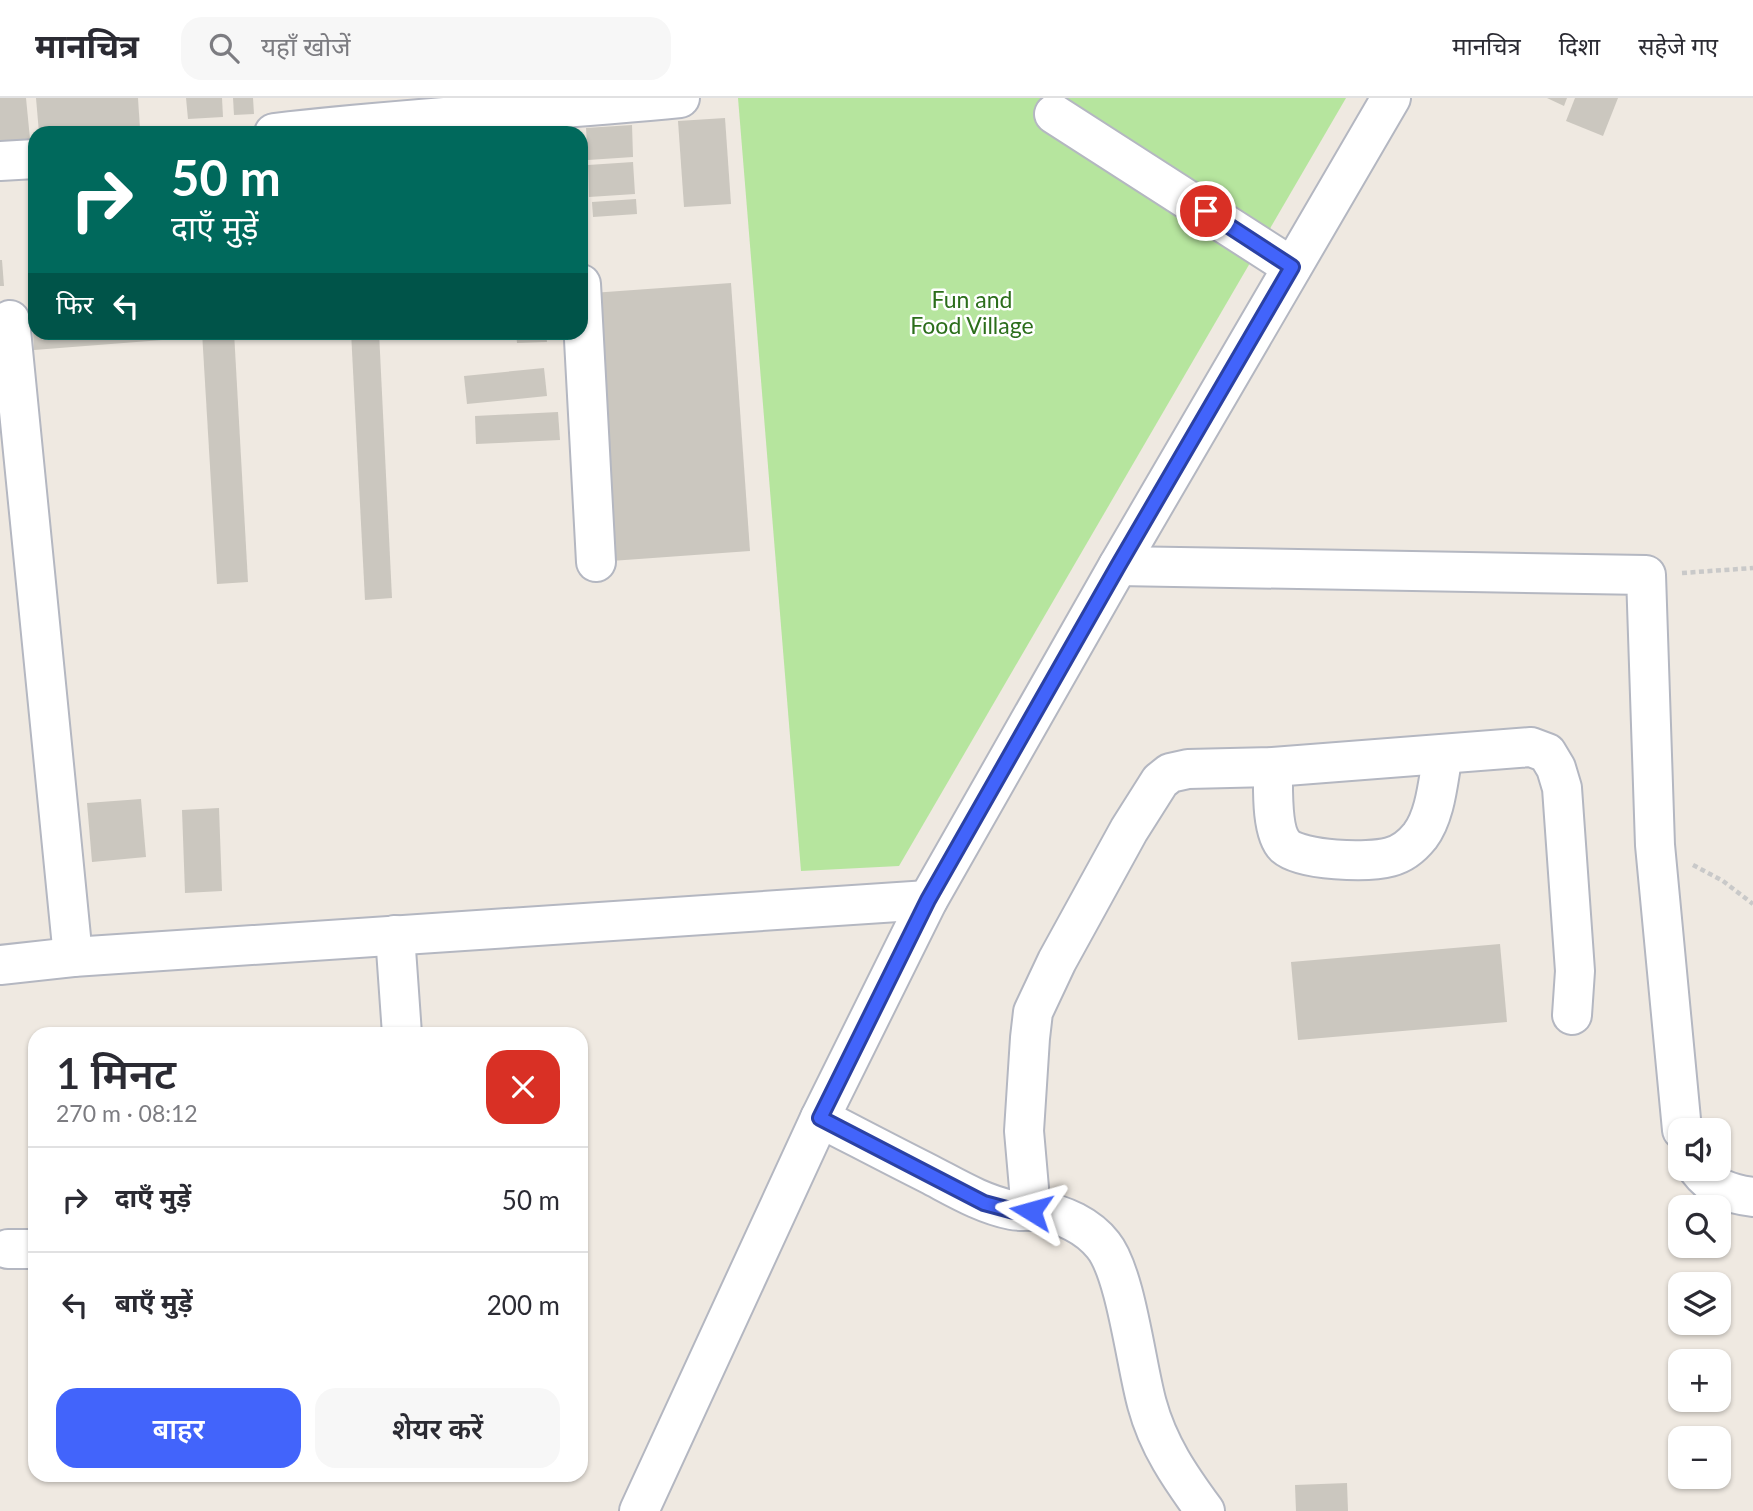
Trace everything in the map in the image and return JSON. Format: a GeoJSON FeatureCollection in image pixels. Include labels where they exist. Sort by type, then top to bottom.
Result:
{"type":"FeatureCollection","features":[{"type":"Feature","properties":{"kind":"street"},"geometry":{"type":"LineString","coordinates":[[330,126],[571,121],[680,98]]}},
{"type":"Feature","properties":{"kind":"street"},"geometry":{"type":"LineString","coordinates":[[639,1511],[820,1118],[928,900],[1118,566],[1391,98]]}},
{"type":"Feature","properties":{"kind":"street"},"geometry":{"type":"LineString","coordinates":[[1054,114],[1292,267]]}},
{"type":"Feature","properties":{"kind":"street"},"geometry":{"type":"LineString","coordinates":[[0,161],[28,159]]}},
{"type":"Feature","properties":{"kind":"street"},"geometry":{"type":"LineString","coordinates":[[10,320],[73,957]]}},
{"type":"Feature","properties":{"kind":"street"},"geometry":{"type":"LineString","coordinates":[[584,340],[596,562]]}},
{"type":"Feature","properties":{"kind":"street"},"geometry":{"type":"LineString","coordinates":[[1118,566],[1646,575],[1655,845],[1681,1118]]}},
{"type":"Feature","properties":{"kind":"street"},"geometry":{"type":"LineString","coordinates":[[1031,1211],[1024,1131],[1033,1012],[1057,961],[1129,830],[1160,781],[1170,773],[1188,769],[1273,767],[1531,747],[1547,753],[1556,768],[1562,788],[1575,971],[1572,1015]]}},
{"type":"Feature","properties":{"kind":"street"},"geometry":{"type":"LineString","coordinates":[[1273,767],[1275,819],[1279,836],[1286,846],[1304,856],[1350,860],[1388,858],[1405,851],[1420,836],[1429,821],[1443,754]]}},
{"type":"Feature","properties":{"kind":"street"},"geometry":{"type":"LineString","coordinates":[[0,965],[73,957],[928,900]]}},
{"type":"Feature","properties":{"kind":"street"},"geometry":{"type":"LineString","coordinates":[[395,935],[402,1027]]}},
{"type":"Feature","properties":{"kind":"street"},"geometry":{"type":"LineString","coordinates":[[820,1118],[984,1203],[1014,1211],[1057,1215],[1075,1222],[1103,1245],[1113,1259],[1147,1403],[1178,1494],[1205,1511]]}},
{"type":"Feature","properties":{"kind":"street"},"geometry":{"type":"LineString","coordinates":[[1706,1181],[1734,1195],[1753,1197]]}},
{"type":"Feature","properties":{"kind":"path"},"geometry":{"type":"LineString","coordinates":[[1646,575],[1753,568]]}},
{"type":"Feature","properties":{"kind":"path"},"geometry":{"type":"LineString","coordinates":[[1655,845],[1723,881],[1753,904]]}},
{"type":"Feature","properties":{"kind":"green space","name":"Fun and Food Village"},"geometry":{"type":"Polygon","coordinates":[[[738,98],[1346,98],[899,866],[801,871],[738,98]]]}},
{"type":"Feature","properties":{"kind":"building"},"geometry":{"type":"Polygon","coordinates":[[[0,98],[26,98],[28,139],[0,142],[0,98]]]}},
{"type":"Feature","properties":{"kind":"building"},"geometry":{"type":"Polygon","coordinates":[[[36,98],[138,98],[140,126],[38,126],[36,98]]]}},
{"type":"Feature","properties":{"kind":"building"},"geometry":{"type":"Polygon","coordinates":[[[186,98],[222,98],[223,117],[188,119],[186,98]]]}},
{"type":"Feature","properties":{"kind":"building"},"geometry":{"type":"Polygon","coordinates":[[[233,98],[253,98],[254,114],[234,115],[233,98]]]}},
{"type":"Feature","properties":{"kind":"building"},"geometry":{"type":"Polygon","coordinates":[[[1547,98],[1567,98],[1564,106],[1547,98]]]}},
{"type":"Feature","properties":{"kind":"building"},"geometry":{"type":"Polygon","coordinates":[[[1575,98],[1618,98],[1603,136],[1566,121],[1575,98]]]}},
{"type":"Feature","properties":{"kind":"building"},"geometry":{"type":"Polygon","coordinates":[[[725,118],[731,204],[684,207],[678,121],[725,118]]]}},
{"type":"Feature","properties":{"kind":"building"},"geometry":{"type":"Polygon","coordinates":[[[632,125],[633,157],[588,160],[588,128],[632,125]]]}},
{"type":"Feature","properties":{"kind":"building"},"geometry":{"type":"Polygon","coordinates":[[[633,162],[635,194],[589,197],[588,165],[633,162]]]}},
{"type":"Feature","properties":{"kind":"building"},"geometry":{"type":"Polygon","coordinates":[[[636,199],[637,214],[593,217],[592,202],[636,199]]]}},
{"type":"Feature","properties":{"kind":"building"},"geometry":{"type":"Polygon","coordinates":[[[2,260],[4,286],[0,286],[2,260]]]}},
{"type":"Feature","properties":{"kind":"building"},"geometry":{"type":"Polygon","coordinates":[[[731,283],[750,551],[611,561],[592,293],[731,283]]]}},
{"type":"Feature","properties":{"kind":"building"},"geometry":{"type":"Polygon","coordinates":[[[33,340],[162,340],[34,350],[33,340]]]}},
{"type":"Feature","properties":{"kind":"building"},"geometry":{"type":"Polygon","coordinates":[[[202,340],[234,340],[248,582],[217,584],[202,340]]]}},
{"type":"Feature","properties":{"kind":"building"},"geometry":{"type":"Polygon","coordinates":[[[351,340],[379,340],[392,598],[365,600],[351,340]]]}},
{"type":"Feature","properties":{"kind":"building"},"geometry":{"type":"Polygon","coordinates":[[[517,340],[547,342],[517,343],[517,340]]]}},
{"type":"Feature","properties":{"kind":"building"},"geometry":{"type":"Polygon","coordinates":[[[544,368],[547,396],[467,404],[464,376],[544,368]]]}},
{"type":"Feature","properties":{"kind":"building"},"geometry":{"type":"Polygon","coordinates":[[[558,412],[560,440],[476,444],[475,416],[558,412]]]}},
{"type":"Feature","properties":{"kind":"building"},"geometry":{"type":"Polygon","coordinates":[[[141,799],[146,857],[92,862],[87,803],[141,799]]]}},
{"type":"Feature","properties":{"kind":"building"},"geometry":{"type":"Polygon","coordinates":[[[219,808],[222,891],[185,893],[182,810],[219,808]]]}},
{"type":"Feature","properties":{"kind":"building"},"geometry":{"type":"Polygon","coordinates":[[[1500,944],[1507,1022],[1298,1040],[1291,962],[1500,944]]]}},
{"type":"Feature","properties":{"kind":"building"},"geometry":{"type":"Polygon","coordinates":[[[1347,1483],[1348,1511],[1296,1511],[1295,1485],[1347,1483]]]}},
{"type":"Feature","properties":{"kind":"route"},"geometry":{"type":"LineString","coordinates":[[1031,1211],[1014,1211],[984,1203],[820,1118],[928,900],[1292,267],[1206,211]]}}]}
